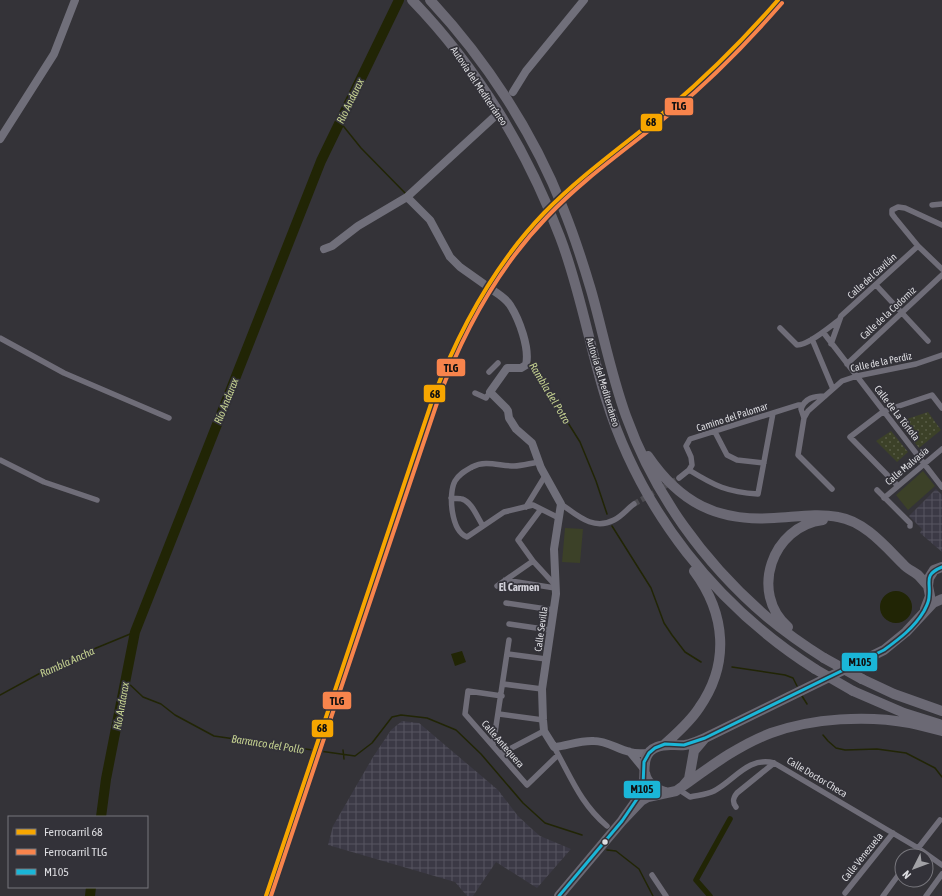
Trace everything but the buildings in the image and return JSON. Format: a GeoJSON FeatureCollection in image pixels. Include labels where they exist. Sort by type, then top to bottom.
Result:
{"type":"FeatureCollection","features":[{"type":"Feature","properties":{"kind":"highway","name":"Autovía del Mediterráneo"},"geometry":{"type":"LineString","coordinates":[[412,0],[452,46],[477,79],[523,155],[552,216],[576,284],[600,379],[615,426],[649,498],[677,540],[726,598],[772,639],[815,669],[853,691],[904,713],[942,725]]}},
{"type":"Feature","properties":{"kind":"highway","name":"Autovía del Mediterráneo"},"geometry":{"type":"LineString","coordinates":[[430,0],[485,66],[542,160],[563,207],[591,289],[614,377],[633,435],[657,484],[678,518],[721,573],[767,618],[824,658],[862,679],[894,694],[942,711]]}},
{"type":"Feature","properties":{"kind":"highway"},"geometry":{"type":"LineString","coordinates":[[633,435],[642,445],[657,468],[675,489],[704,508],[747,519],[818,516],[838,517],[849,520],[867,530],[904,565],[918,576],[936,597],[942,599]]}},
{"type":"Feature","properties":{"kind":"highway"},"geometry":{"type":"LineString","coordinates":[[809,648],[800,637],[786,626],[773,607],[769,594],[768,578],[772,560],[777,550],[786,539],[795,530],[804,525],[831,519],[849,520]]}},
{"type":"Feature","properties":{"kind":"highway"},"geometry":{"type":"LineString","coordinates":[[670,745],[690,720],[712,688],[719,668],[720,657],[719,631],[711,598],[701,580],[683,555],[677,540]]}},
{"type":"Feature","properties":{"kind":"highway"},"geometry":{"type":"LineString","coordinates":[[900,561],[923,572],[940,568]]}},
{"type":"Feature","properties":{"kind":"highway"},"geometry":{"type":"LineString","coordinates":[[924,613],[929,601],[929,578],[940,568]]}},
{"type":"Feature","properties":{"kind":"highway"},"geometry":{"type":"LineString","coordinates":[[622,821],[639,796],[643,786],[644,762],[655,748],[670,745],[684,745],[705,738],[884,650],[906,632],[934,603],[942,599]]}},
{"type":"Feature","properties":{"kind":"highway"},"geometry":{"type":"LineString","coordinates":[[559,896],[622,821],[641,801],[648,797],[681,788],[723,758],[749,743],[772,733],[814,722],[849,719],[909,723],[942,731]]}},
{"type":"Feature","properties":{"kind":"highway"},"geometry":{"type":"LineString","coordinates":[[691,762],[694,751],[705,738]]}},
{"type":"Feature","properties":{"kind":"highway"},"geometry":{"type":"LineString","coordinates":[[670,745],[681,748],[688,755],[691,762],[692,770],[689,778],[681,788]]}},
{"type":"Feature","properties":{"kind":"highway"},"geometry":{"type":"LineString","coordinates":[[644,769],[646,778],[650,784],[657,790],[665,792]]}},
{"type":"Feature","properties":{"kind":"street"},"geometry":{"type":"LineString","coordinates":[[0,139],[54,54],[75,0]]}},
{"type":"Feature","properties":{"kind":"street"},"geometry":{"type":"LineString","coordinates":[[513,92],[526,71],[584,0]]}},
{"type":"Feature","properties":{"kind":"street"},"geometry":{"type":"LineString","coordinates":[[324,249],[332,246],[358,226],[408,197],[493,118]]}},
{"type":"Feature","properties":{"kind":"street"},"geometry":{"type":"LineString","coordinates":[[408,197],[430,220],[450,257],[460,267],[486,285],[509,304],[523,332],[527,358],[526,365],[521,368],[506,368],[486,398],[475,393]]}},
{"type":"Feature","properties":{"kind":"street"},"geometry":{"type":"LineString","coordinates":[[932,204],[942,204]]}},
{"type":"Feature","properties":{"kind":"street"},"geometry":{"type":"LineString","coordinates":[[942,225],[905,208],[898,207],[892,210],[892,214],[918,246],[942,269]]}},
{"type":"Feature","properties":{"kind":"street"},"geometry":{"type":"LineString","coordinates":[[936,222],[942,221]]}},
{"type":"Feature","properties":{"kind":"street","name":"Calle del Gavilán"},"geometry":{"type":"LineString","coordinates":[[780,328],[797,344],[800,345],[812,339],[839,320],[918,246]]}},
{"type":"Feature","properties":{"kind":"street","name":"Calle de la Codorniz"},"geometry":{"type":"LineString","coordinates":[[847,364],[942,275]]}},
{"type":"Feature","properties":{"kind":"street"},"geometry":{"type":"LineString","coordinates":[[876,285],[928,341]]}},
{"type":"Feature","properties":{"kind":"street","name":"Calle del Gavilán"},"geometry":{"type":"LineString","coordinates":[[831,344],[839,320]]}},
{"type":"Feature","properties":{"kind":"street","name":"Calle de La Tórtola"},"geometry":{"type":"LineString","coordinates":[[823,332],[942,487]]}},
{"type":"Feature","properties":{"kind":"street"},"geometry":{"type":"LineString","coordinates":[[0,338],[64,373],[169,418]]}},
{"type":"Feature","properties":{"kind":"street"},"geometry":{"type":"LineString","coordinates":[[812,339],[832,390]]}},
{"type":"Feature","properties":{"kind":"street","name":"Calle de la Perdiz"},"geometry":{"type":"LineString","coordinates":[[804,418],[808,411],[842,381],[857,376],[901,368],[942,356]]}},
{"type":"Feature","properties":{"kind":"street"},"geometry":{"type":"LineString","coordinates":[[489,372],[496,365],[503,374]]}},
{"type":"Feature","properties":{"kind":"street"},"geometry":{"type":"LineString","coordinates":[[490,392],[506,408],[509,418],[516,429],[532,443],[545,476],[561,504],[584,521],[599,523],[608,522],[615,519],[634,504]]}},
{"type":"Feature","properties":{"kind":"street"},"geometry":{"type":"LineString","coordinates":[[898,486],[850,437],[884,411],[932,395],[942,408]]}},
{"type":"Feature","properties":{"kind":"street","name":"Camino del Palomar"},"geometry":{"type":"LineString","coordinates":[[689,470],[692,465],[691,457],[686,446],[690,439],[802,405],[814,396],[825,396]]}},
{"type":"Feature","properties":{"kind":"street"},"geometry":{"type":"LineString","coordinates":[[802,405],[801,409],[804,418],[798,455],[832,488]]}},
{"type":"Feature","properties":{"kind":"street"},"geometry":{"type":"LineString","coordinates":[[679,478],[689,470],[721,488],[739,493],[758,494],[773,413]]}},
{"type":"Feature","properties":{"kind":"street"},"geometry":{"type":"LineString","coordinates":[[715,432],[727,455],[737,460],[764,463]]}},
{"type":"Feature","properties":{"kind":"street","name":"Calle Malvasía"},"geometry":{"type":"LineString","coordinates":[[884,498],[942,449]]}},
{"type":"Feature","properties":{"kind":"street"},"geometry":{"type":"LineString","coordinates":[[0,460],[44,482],[97,500]]}},
{"type":"Feature","properties":{"kind":"street"},"geometry":{"type":"LineString","coordinates":[[539,462],[515,466],[482,463],[462,473],[458,477],[452,489],[451,508],[459,532],[462,536],[467,537],[504,512],[533,504],[559,518]]}},
{"type":"Feature","properties":{"kind":"street"},"geometry":{"type":"LineString","coordinates":[[526,506],[545,476]]}},
{"type":"Feature","properties":{"kind":"street"},"geometry":{"type":"LineString","coordinates":[[877,490],[910,523],[910,526]]}},
{"type":"Feature","properties":{"kind":"street"},"geometry":{"type":"LineString","coordinates":[[452,498],[462,499],[471,506],[483,526]]}},
{"type":"Feature","properties":{"kind":"street","name":"Calle Sevilla"},"geometry":{"type":"LineString","coordinates":[[561,504],[554,549],[555,586],[553,610],[542,689],[544,731],[579,794],[598,818],[607,826]]}},
{"type":"Feature","properties":{"kind":"street"},"geometry":{"type":"LineString","coordinates":[[541,509],[518,540],[555,586]]}},
{"type":"Feature","properties":{"kind":"street"},"geometry":{"type":"LineString","coordinates":[[497,586],[534,561]]}},
{"type":"Feature","properties":{"kind":"street"},"geometry":{"type":"LineString","coordinates":[[505,580],[555,586]]}},
{"type":"Feature","properties":{"kind":"street"},"geometry":{"type":"LineString","coordinates":[[506,603],[553,610]]}},
{"type":"Feature","properties":{"kind":"street"},"geometry":{"type":"LineString","coordinates":[[509,624],[550,630]]}},
{"type":"Feature","properties":{"kind":"street"},"geometry":{"type":"LineString","coordinates":[[493,746],[510,640]]}},
{"type":"Feature","properties":{"kind":"street"},"geometry":{"type":"LineString","coordinates":[[508,654],[546,659]]}},
{"type":"Feature","properties":{"kind":"street"},"geometry":{"type":"LineString","coordinates":[[503,684],[542,689]]}},
{"type":"Feature","properties":{"kind":"street","name":"Calle Antequera"},"geometry":{"type":"LineString","coordinates":[[502,696],[468,691],[465,714],[527,785],[558,755]]}},
{"type":"Feature","properties":{"kind":"street"},"geometry":{"type":"LineString","coordinates":[[499,714],[543,720]]}},
{"type":"Feature","properties":{"kind":"street"},"geometry":{"type":"LineString","coordinates":[[500,754],[544,731]]}},
{"type":"Feature","properties":{"kind":"street"},"geometry":{"type":"LineString","coordinates":[[554,747],[565,746],[579,741],[594,741],[610,744],[630,752],[649,754]]}},
{"type":"Feature","properties":{"kind":"street"},"geometry":{"type":"LineString","coordinates":[[630,752],[644,769]]}},
{"type":"Feature","properties":{"kind":"street","name":"Calle Doctor Checa"},"geometry":{"type":"LineString","coordinates":[[681,788],[690,797],[704,794],[713,791],[752,764],[760,762],[774,763],[918,848]]}},
{"type":"Feature","properties":{"kind":"street"},"geometry":{"type":"LineString","coordinates":[[736,807],[733,803],[733,798],[737,793],[774,763]]}},
{"type":"Feature","properties":{"kind":"street"},"geometry":{"type":"LineString","coordinates":[[918,848],[940,820]]}},
{"type":"Feature","properties":{"kind":"street","name":"Calle Venezuela"},"geometry":{"type":"LineString","coordinates":[[845,893],[893,833]]}},
{"type":"Feature","properties":{"kind":"street"},"geometry":{"type":"LineString","coordinates":[[926,896],[942,874]]}},
{"type":"Feature","properties":{"kind":"street"},"geometry":{"type":"LineString","coordinates":[[652,875],[666,896]]}},
{"type":"Feature","properties":{"kind":"street"},"geometry":{"type":"LineString","coordinates":[[883,896],[894,881]]}},
{"type":"Feature","properties":{"kind":"shaded area"},"geometry":{"type":"Polygon","coordinates":[[[928,412],[941,430],[919,448],[898,422],[928,412]]]}},
{"type":"Feature","properties":{"kind":"shaded area"},"geometry":{"type":"Polygon","coordinates":[[[891,431],[908,452],[897,462],[876,441],[891,431]]]}},
{"type":"Feature","properties":{"kind":"shaded area"},"geometry":{"type":"Polygon","coordinates":[[[923,471],[935,486],[908,510],[896,495],[923,471]]]}},
{"type":"Feature","properties":{"kind":"shaded area"},"geometry":{"type":"Polygon","coordinates":[[[936,489],[942,495],[942,552],[920,533],[922,529],[909,516],[936,489]]]}},
{"type":"Feature","properties":{"kind":"shaded area"},"geometry":{"type":"Polygon","coordinates":[[[565,528],[583,529],[580,563],[562,562],[565,528]]]}},
{"type":"Feature","properties":{"kind":"shaded area"},"geometry":{"type":"Polygon","coordinates":[[[893,591],[899,591],[908,595],[912,607],[908,619],[899,623],[893,623],[884,619],[880,610],[880,604],[884,595],[893,591]]]}},
{"type":"Feature","properties":{"kind":"shaded area"},"geometry":{"type":"Polygon","coordinates":[[[462,651],[466,662],[455,666],[451,654],[462,651]]]}},
{"type":"Feature","properties":{"kind":"shaded area"},"geometry":{"type":"Polygon","coordinates":[[[402,721],[419,723],[498,790],[518,816],[540,836],[571,849],[537,888],[496,862],[473,896],[467,896],[455,882],[328,845],[333,826],[373,757],[391,730],[402,721]]]}},
{"type":"Feature","properties":{"kind":"waterway","name":"Río Andarax"},"geometry":{"type":"LineString","coordinates":[[101,816],[106,779],[135,632],[321,161],[399,0]]}},
{"type":"Feature","properties":{"kind":"waterway","name":"Rambla del Potro"},"geometry":{"type":"LineString","coordinates":[[340,122],[361,148],[406,194]]}},
{"type":"Feature","properties":{"kind":"waterway","name":"Rambla del Potro"},"geometry":{"type":"LineString","coordinates":[[530,362],[580,442],[596,481],[607,514]]}},
{"type":"Feature","properties":{"kind":"waterway","name":"Rambla del Potro"},"geometry":{"type":"LineString","coordinates":[[612,526],[651,588],[664,623],[685,652],[701,662]]}},
{"type":"Feature","properties":{"kind":"waterway","name":"Rambla Ancha"},"geometry":{"type":"LineString","coordinates":[[0,695],[55,665],[135,632]]}},
{"type":"Feature","properties":{"kind":"waterway","name":"Rambla del Potro"},"geometry":{"type":"LineString","coordinates":[[732,667],[785,675],[793,678],[797,686]]}},
{"type":"Feature","properties":{"kind":"waterway","name":"Barranco del Pollo"},"geometry":{"type":"LineString","coordinates":[[125,680],[143,697],[161,704],[175,715],[214,736],[355,756],[372,743],[392,717],[401,715],[427,718],[456,730],[481,754],[523,803],[545,823],[582,835]]}},
{"type":"Feature","properties":{"kind":"waterway","name":"Rambla del Potro"},"geometry":{"type":"LineString","coordinates":[[802,696],[807,704]]}},
{"type":"Feature","properties":{"kind":"waterway","name":"Rambla del Potro"},"geometry":{"type":"LineString","coordinates":[[823,735],[836,748],[845,750],[877,749],[906,753],[935,768],[942,777]]}},
{"type":"Feature","properties":{"kind":"waterway","name":"Barranco del Pollo"},"geometry":{"type":"LineString","coordinates":[[343,750],[344,759]]}},
{"type":"Feature","properties":{"kind":"waterway"},"geometry":{"type":"LineString","coordinates":[[710,896],[696,880],[730,819]]}},
{"type":"Feature","properties":{"kind":"waterway","name":"Barranco del Pollo"},"geometry":{"type":"LineString","coordinates":[[607,850],[616,851],[639,869],[653,896]]}},
{"type":"Feature","properties":{"kind":"waterway","name":"Río Andarax"},"geometry":{"type":"LineString","coordinates":[[90,896],[91,888]]}},
{"type":"Feature","properties":{"kind":"tunnel"},"geometry":{"type":"LineString","coordinates":[[634,504],[679,478]]}},
{"type":"Feature","properties":{"kind":"rail line","name":"68"},"geometry":{"type":"LineString","coordinates":[[266,896],[433,398],[454,348],[479,300],[509,255],[544,213],[589,172],[698,83],[739,43],[778,0]]}},
{"type":"Feature","properties":{"kind":"rail line","name":"TLG"},"geometry":{"type":"LineString","coordinates":[[271,896],[438,400],[470,326],[483,302],[512,258],[547,217],[592,175],[672,112],[701,87],[743,46],[782,3]]}},
{"type":"Feature","properties":{"kind":"transit line","name":"M105"},"geometry":{"type":"LineString","coordinates":[[559,896],[622,821],[639,796],[643,786],[644,762],[649,753],[655,748],[665,744],[684,745],[705,738],[884,650],[916,623],[924,611],[928,601],[930,576],[942,567]]}},
{"type":"Feature","properties":{"kind":"district","name":"El Carmen"},"geometry":{"type":"Point","coordinates":[519,587]}}]}
